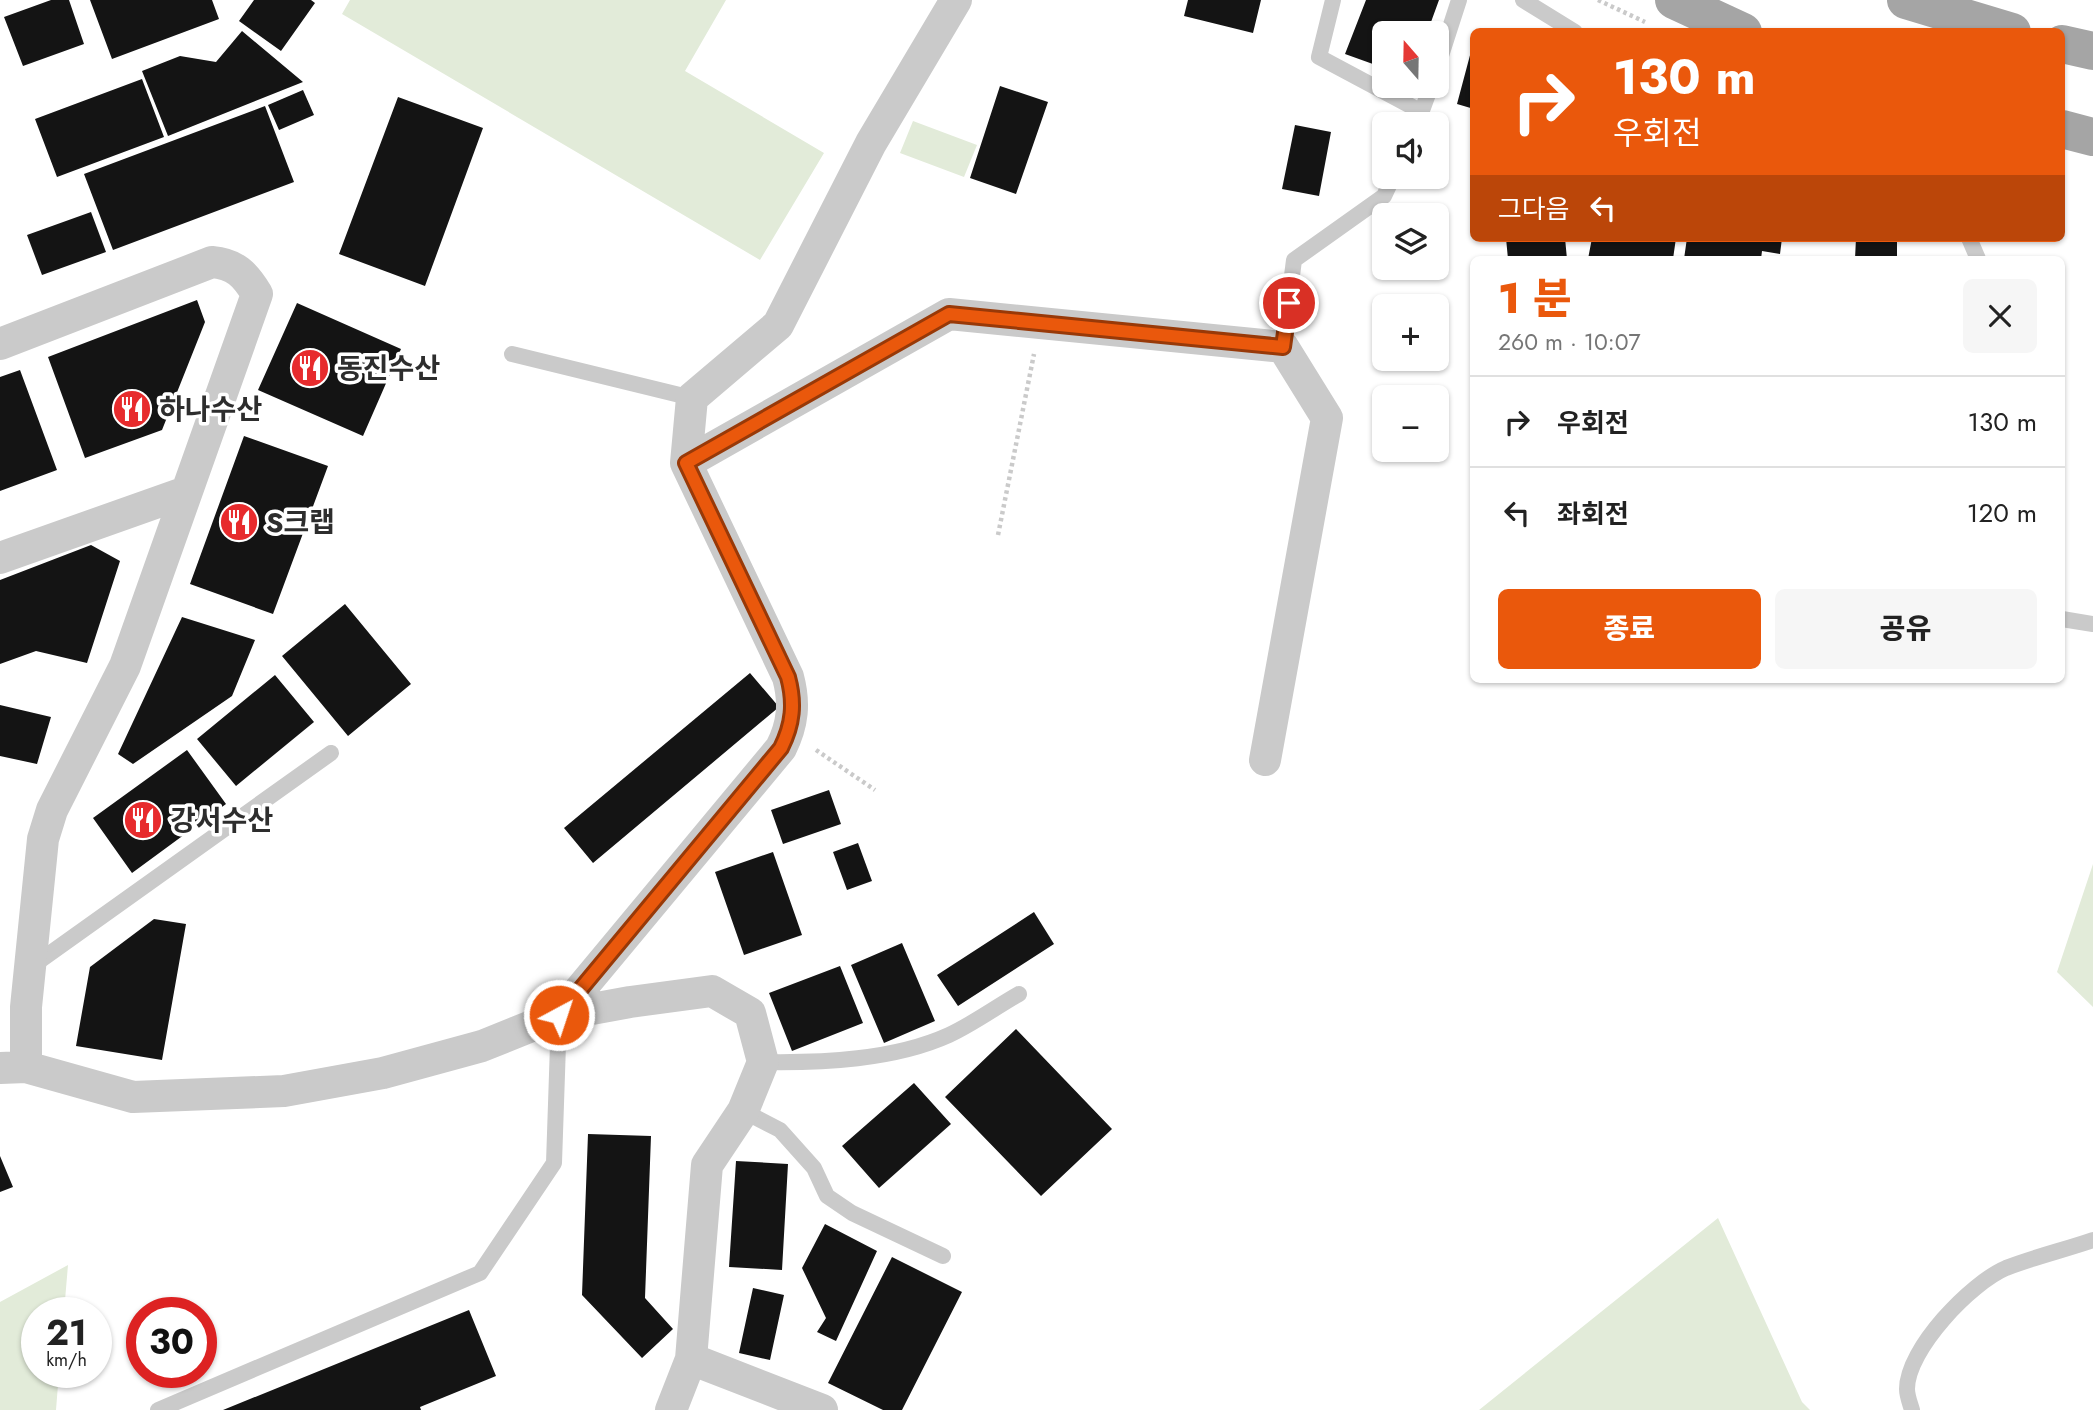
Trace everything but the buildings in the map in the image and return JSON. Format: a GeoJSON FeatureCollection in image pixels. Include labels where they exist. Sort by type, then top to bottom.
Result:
{"type":"FeatureCollection","features":[{"type":"Feature","properties":{"kind":"main road"},"geometry":{"type":"LineString","coordinates":[[1906,0],[1999,28]]}},
{"type":"Feature","properties":{"kind":"main road"},"geometry":{"type":"LineString","coordinates":[[1664,13],[1726,28]]}},
{"type":"Feature","properties":{"kind":"main road"},"geometry":{"type":"LineString","coordinates":[[2065,45],[2093,51]]}},
{"type":"Feature","properties":{"kind":"main road"},"geometry":{"type":"LineString","coordinates":[[2065,130],[2093,137]]}},
{"type":"Feature","properties":{"kind":"street"},"geometry":{"type":"LineString","coordinates":[[559,1015],[781,748],[789,732],[793,695],[788,677],[686,463],[692,398],[778,325],[878,131],[956,0]]}},
{"type":"Feature","properties":{"kind":"street"},"geometry":{"type":"LineString","coordinates":[[0,344],[212,262],[229,264],[247,276],[257,294],[125,666],[52,810],[43,839],[26,1007],[13,1067],[133,1097],[284,1091],[383,1073],[482,1046],[559,1015],[712,991],[750,1013],[763,1062],[743,1111],[707,1165],[691,1359],[671,1410]]}},
{"type":"Feature","properties":{"kind":"street"},"geometry":{"type":"LineString","coordinates":[[686,463],[949,314],[1283,347],[1326,418],[1265,760]]}},
{"type":"Feature","properties":{"kind":"street"},"geometry":{"type":"LineString","coordinates":[[0,558],[186,492]]}},
{"type":"Feature","properties":{"kind":"street"},"geometry":{"type":"LineString","coordinates":[[691,1359],[822,1410]]}},
{"type":"Feature","properties":{"kind":"lane"},"geometry":{"type":"LineString","coordinates":[[1334,0],[1319,57],[1410,112]]}},
{"type":"Feature","properties":{"kind":"lane"},"geometry":{"type":"LineString","coordinates":[[1449,31],[1459,0]]}},
{"type":"Feature","properties":{"kind":"lane"},"geometry":{"type":"LineString","coordinates":[[1529,2],[1569,28]]}},
{"type":"Feature","properties":{"kind":"lane"},"geometry":{"type":"LineString","coordinates":[[1283,347],[1294,260],[1384,196],[1387,189]]}},
{"type":"Feature","properties":{"kind":"lane"},"geometry":{"type":"LineString","coordinates":[[512,354],[692,398]]}},
{"type":"Feature","properties":{"kind":"lane"},"geometry":{"type":"LineString","coordinates":[[2065,619],[2093,624]]}},
{"type":"Feature","properties":{"kind":"lane"},"geometry":{"type":"LineString","coordinates":[[29,968],[331,753]]}},
{"type":"Feature","properties":{"kind":"lane"},"geometry":{"type":"LineString","coordinates":[[763,1062],[821,1063],[891,1051],[948,1035],[1019,994]]}},
{"type":"Feature","properties":{"kind":"lane"},"geometry":{"type":"LineString","coordinates":[[158,1410],[480,1273],[554,1163],[559,1015]]}},
{"type":"Feature","properties":{"kind":"lane"},"geometry":{"type":"LineString","coordinates":[[743,1111],[780,1130],[814,1168],[827,1196],[852,1213],[943,1256]]}},
{"type":"Feature","properties":{"kind":"lane"},"geometry":{"type":"LineString","coordinates":[[1912,1410],[1907,1388],[1915,1359],[1956,1306],[1983,1282],[2005,1269],[2093,1241]]}},
{"type":"Feature","properties":{"kind":"path"},"geometry":{"type":"LineString","coordinates":[[1598,0],[1664,13]]}},
{"type":"Feature","properties":{"kind":"path"},"geometry":{"type":"LineString","coordinates":[[998,535],[1040,323]]}},
{"type":"Feature","properties":{"kind":"path"},"geometry":{"type":"LineString","coordinates":[[789,732],[875,790]]}},
{"type":"Feature","properties":{"kind":"green space"},"geometry":{"type":"Polygon","coordinates":[[[350,0],[726,0],[685,71],[824,153],[760,260],[342,14],[350,0]]]}},
{"type":"Feature","properties":{"kind":"green space"},"geometry":{"type":"Polygon","coordinates":[[[913,121],[977,145],[964,177],[900,153],[913,121]]]}},
{"type":"Feature","properties":{"kind":"green space"},"geometry":{"type":"Polygon","coordinates":[[[2093,864],[2093,1007],[2057,972],[2093,864]]]}},
{"type":"Feature","properties":{"kind":"green space"},"geometry":{"type":"Polygon","coordinates":[[[1718,1218],[1802,1402],[1810,1410],[1479,1410],[1718,1218]]]}},
{"type":"Feature","properties":{"kind":"green space"},"geometry":{"type":"Polygon","coordinates":[[[68,1265],[65,1297],[21,1297],[21,1388],[58,1388],[56,1410],[0,1410],[0,1302],[68,1265]]]}},
{"type":"Feature","properties":{"kind":"place","name":"동진수산"},"geometry":{"type":"Point","coordinates":[310,368]}},
{"type":"Feature","properties":{"kind":"place","name":"하나수산"},"geometry":{"type":"Point","coordinates":[132,409]}},
{"type":"Feature","properties":{"kind":"place","name":"S크랩"},"geometry":{"type":"Point","coordinates":[239,522]}},
{"type":"Feature","properties":{"kind":"place","name":"강서수산"},"geometry":{"type":"Point","coordinates":[143,820]}},
{"type":"Feature","properties":{"kind":"route"},"geometry":{"type":"LineString","coordinates":[[559,1015],[781,748],[789,732],[793,695],[788,677],[686,463],[949,314],[1283,347],[1289,303]]}}]}
